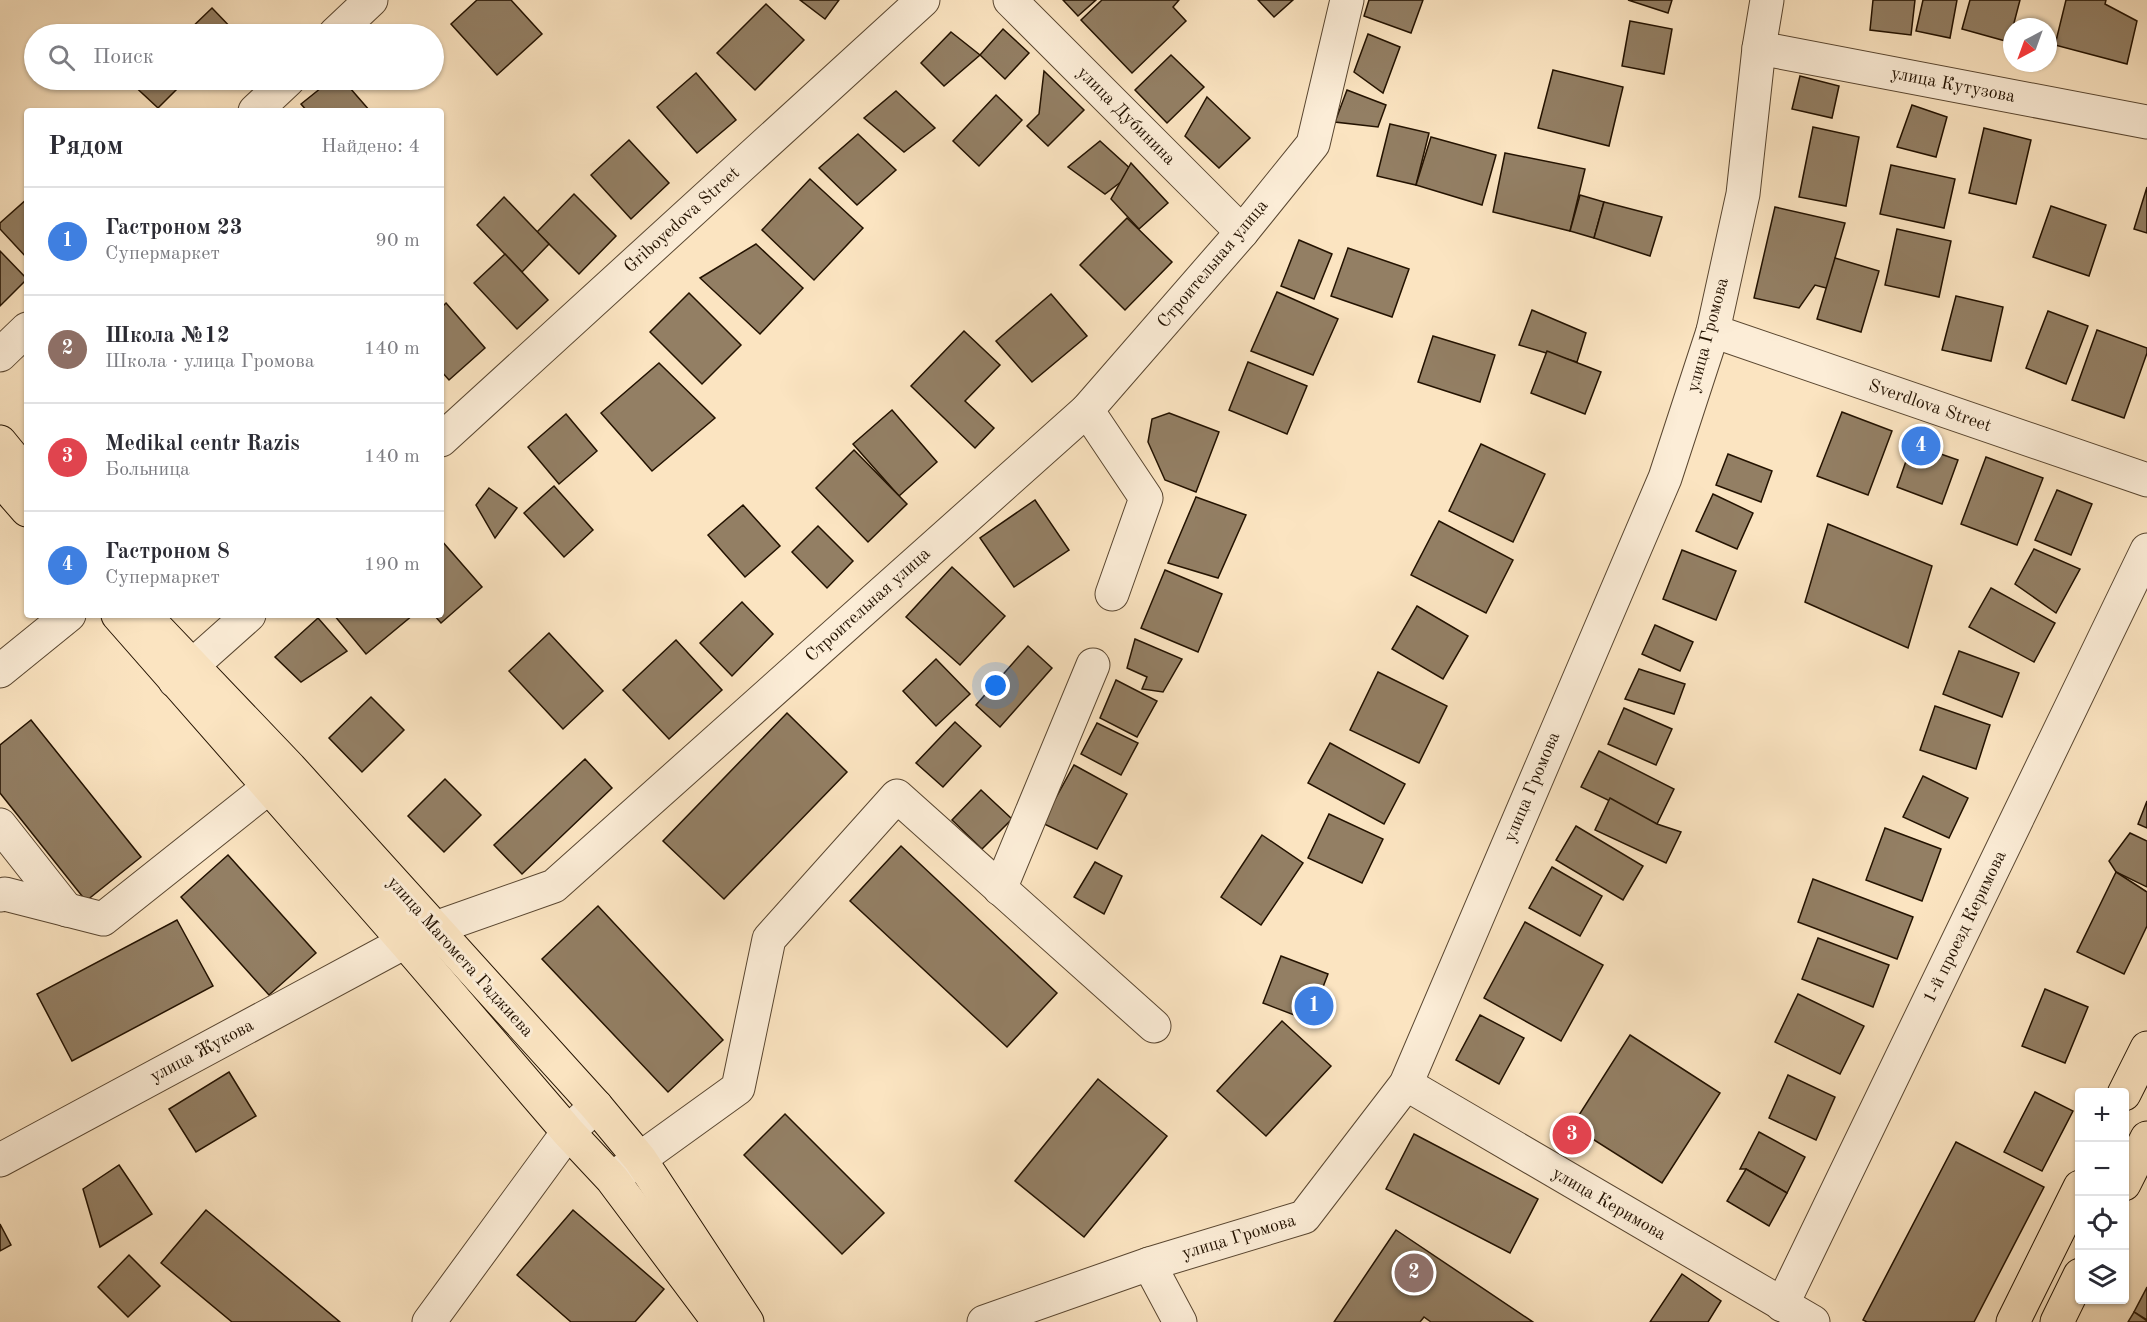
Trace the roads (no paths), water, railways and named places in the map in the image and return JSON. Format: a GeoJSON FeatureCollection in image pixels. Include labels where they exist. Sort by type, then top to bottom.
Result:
{"type":"FeatureCollection","features":[{"type":"Feature","properties":{"kind":"main road"},"geometry":{"type":"LineString","coordinates":[[0,442],[24,471]]}},
{"type":"Feature","properties":{"kind":"main road"},"geometry":{"type":"LineString","coordinates":[[0,479],[24,507]]}},
{"type":"Feature","properties":{"kind":"main road","name":"улица Магомета Гаджиева"},"geometry":{"type":"LineString","coordinates":[[121,618],[183,674],[280,778],[435,928],[596,1106],[640,1159],[747,1322]]}},
{"type":"Feature","properties":{"kind":"main road","name":"улица Магомета Гаджиева"},"geometry":{"type":"LineString","coordinates":[[146,618],[183,674]]}},
{"type":"Feature","properties":{"kind":"main road","name":"улица Магомета Гаджиева"},"geometry":{"type":"LineString","coordinates":[[280,778],[405,942],[567,1132],[612,1179],[719,1322]]}},
{"type":"Feature","properties":{"kind":"main road"},"geometry":{"type":"LineString","coordinates":[[2127,1088],[2147,1048]]}},
{"type":"Feature","properties":{"kind":"main road"},"geometry":{"type":"LineString","coordinates":[[2129,1174],[2147,1138]]}},
{"type":"Feature","properties":{"kind":"main road"},"geometry":{"type":"LineString","coordinates":[[2013,1322],[2075,1194]]}},
{"type":"Feature","properties":{"kind":"main road"},"geometry":{"type":"LineString","coordinates":[[2057,1322],[2075,1284]]}},
{"type":"Feature","properties":{"kind":"street"},"geometry":{"type":"LineString","coordinates":[[346,24],[371,0]]}},
{"type":"Feature","properties":{"kind":"street","name":"Griboyedova Street"},"geometry":{"type":"LineString","coordinates":[[444,437],[923,0]]}},
{"type":"Feature","properties":{"kind":"street","name":"улица Дубинина"},"geometry":{"type":"LineString","coordinates":[[1010,0],[1242,232]]}},
{"type":"Feature","properties":{"kind":"street","name":"Строительная улица"},"geometry":{"type":"LineString","coordinates":[[405,942],[435,928],[554,886],[1087,410],[1242,232],[1313,144],[1347,0]]}},
{"type":"Feature","properties":{"kind":"street","name":"улица Громова"},"geometry":{"type":"LineString","coordinates":[[984,1322],[1149,1264],[1304,1217],[1406,1084],[1665,477],[1713,331],[1743,194],[1759,48],[1767,0]]}},
{"type":"Feature","properties":{"kind":"street","name":"улица Кутузова"},"geometry":{"type":"LineString","coordinates":[[1759,48],[2147,122]]}},
{"type":"Feature","properties":{"kind":"street"},"geometry":{"type":"LineString","coordinates":[[258,108],[277,90]]}},
{"type":"Feature","properties":{"kind":"street","name":"Sverdlova Street"},"geometry":{"type":"LineString","coordinates":[[1713,331],[2147,480]]}},
{"type":"Feature","properties":{"kind":"street"},"geometry":{"type":"LineString","coordinates":[[0,355],[24,332]]}},
{"type":"Feature","properties":{"kind":"street"},"geometry":{"type":"LineString","coordinates":[[1087,410],[1146,498],[1112,594]]}},
{"type":"Feature","properties":{"kind":"street","name":"1-й проезд Керимова"},"geometry":{"type":"LineString","coordinates":[[1782,1305],[2147,550]]}},
{"type":"Feature","properties":{"kind":"street"},"geometry":{"type":"LineString","coordinates":[[0,671],[65,618]]}},
{"type":"Feature","properties":{"kind":"street"},"geometry":{"type":"LineString","coordinates":[[183,674],[246,618]]}},
{"type":"Feature","properties":{"kind":"street"},"geometry":{"type":"LineString","coordinates":[[1000,889],[1093,665]]}},
{"type":"Feature","properties":{"kind":"street"},"geometry":{"type":"LineString","coordinates":[[0,895],[5,894],[104,919],[280,778]]}},
{"type":"Feature","properties":{"kind":"street"},"geometry":{"type":"LineString","coordinates":[[612,1179],[738,1088],[769,939],[897,796],[1154,1026]]}},
{"type":"Feature","properties":{"kind":"street"},"geometry":{"type":"LineString","coordinates":[[0,825],[67,910]]}},
{"type":"Feature","properties":{"kind":"street","name":"улица Жукова"},"geometry":{"type":"LineString","coordinates":[[0,1160],[405,942]]}},
{"type":"Feature","properties":{"kind":"street","name":"улица Керимова"},"geometry":{"type":"LineString","coordinates":[[1406,1084],[1813,1322]]}},
{"type":"Feature","properties":{"kind":"street"},"geometry":{"type":"LineString","coordinates":[[429,1322],[567,1132],[596,1106]]}},
{"type":"Feature","properties":{"kind":"street"},"geometry":{"type":"LineString","coordinates":[[1149,1264],[1180,1322]]}},
{"type":"Feature","properties":{"kind":"place","name":"Гастроном 8"},"geometry":{"type":"Point","coordinates":[1921,446]}},
{"type":"Feature","properties":{"kind":"place","name":"Гастроном 23"},"geometry":{"type":"Point","coordinates":[1314,1006]}},
{"type":"Feature","properties":{"kind":"place","name":"Medikal centr Razis"},"geometry":{"type":"Point","coordinates":[1572,1135]}},
{"type":"Feature","properties":{"kind":"place","name":"Школа №12"},"geometry":{"type":"Point","coordinates":[1414,1273]}}]}
